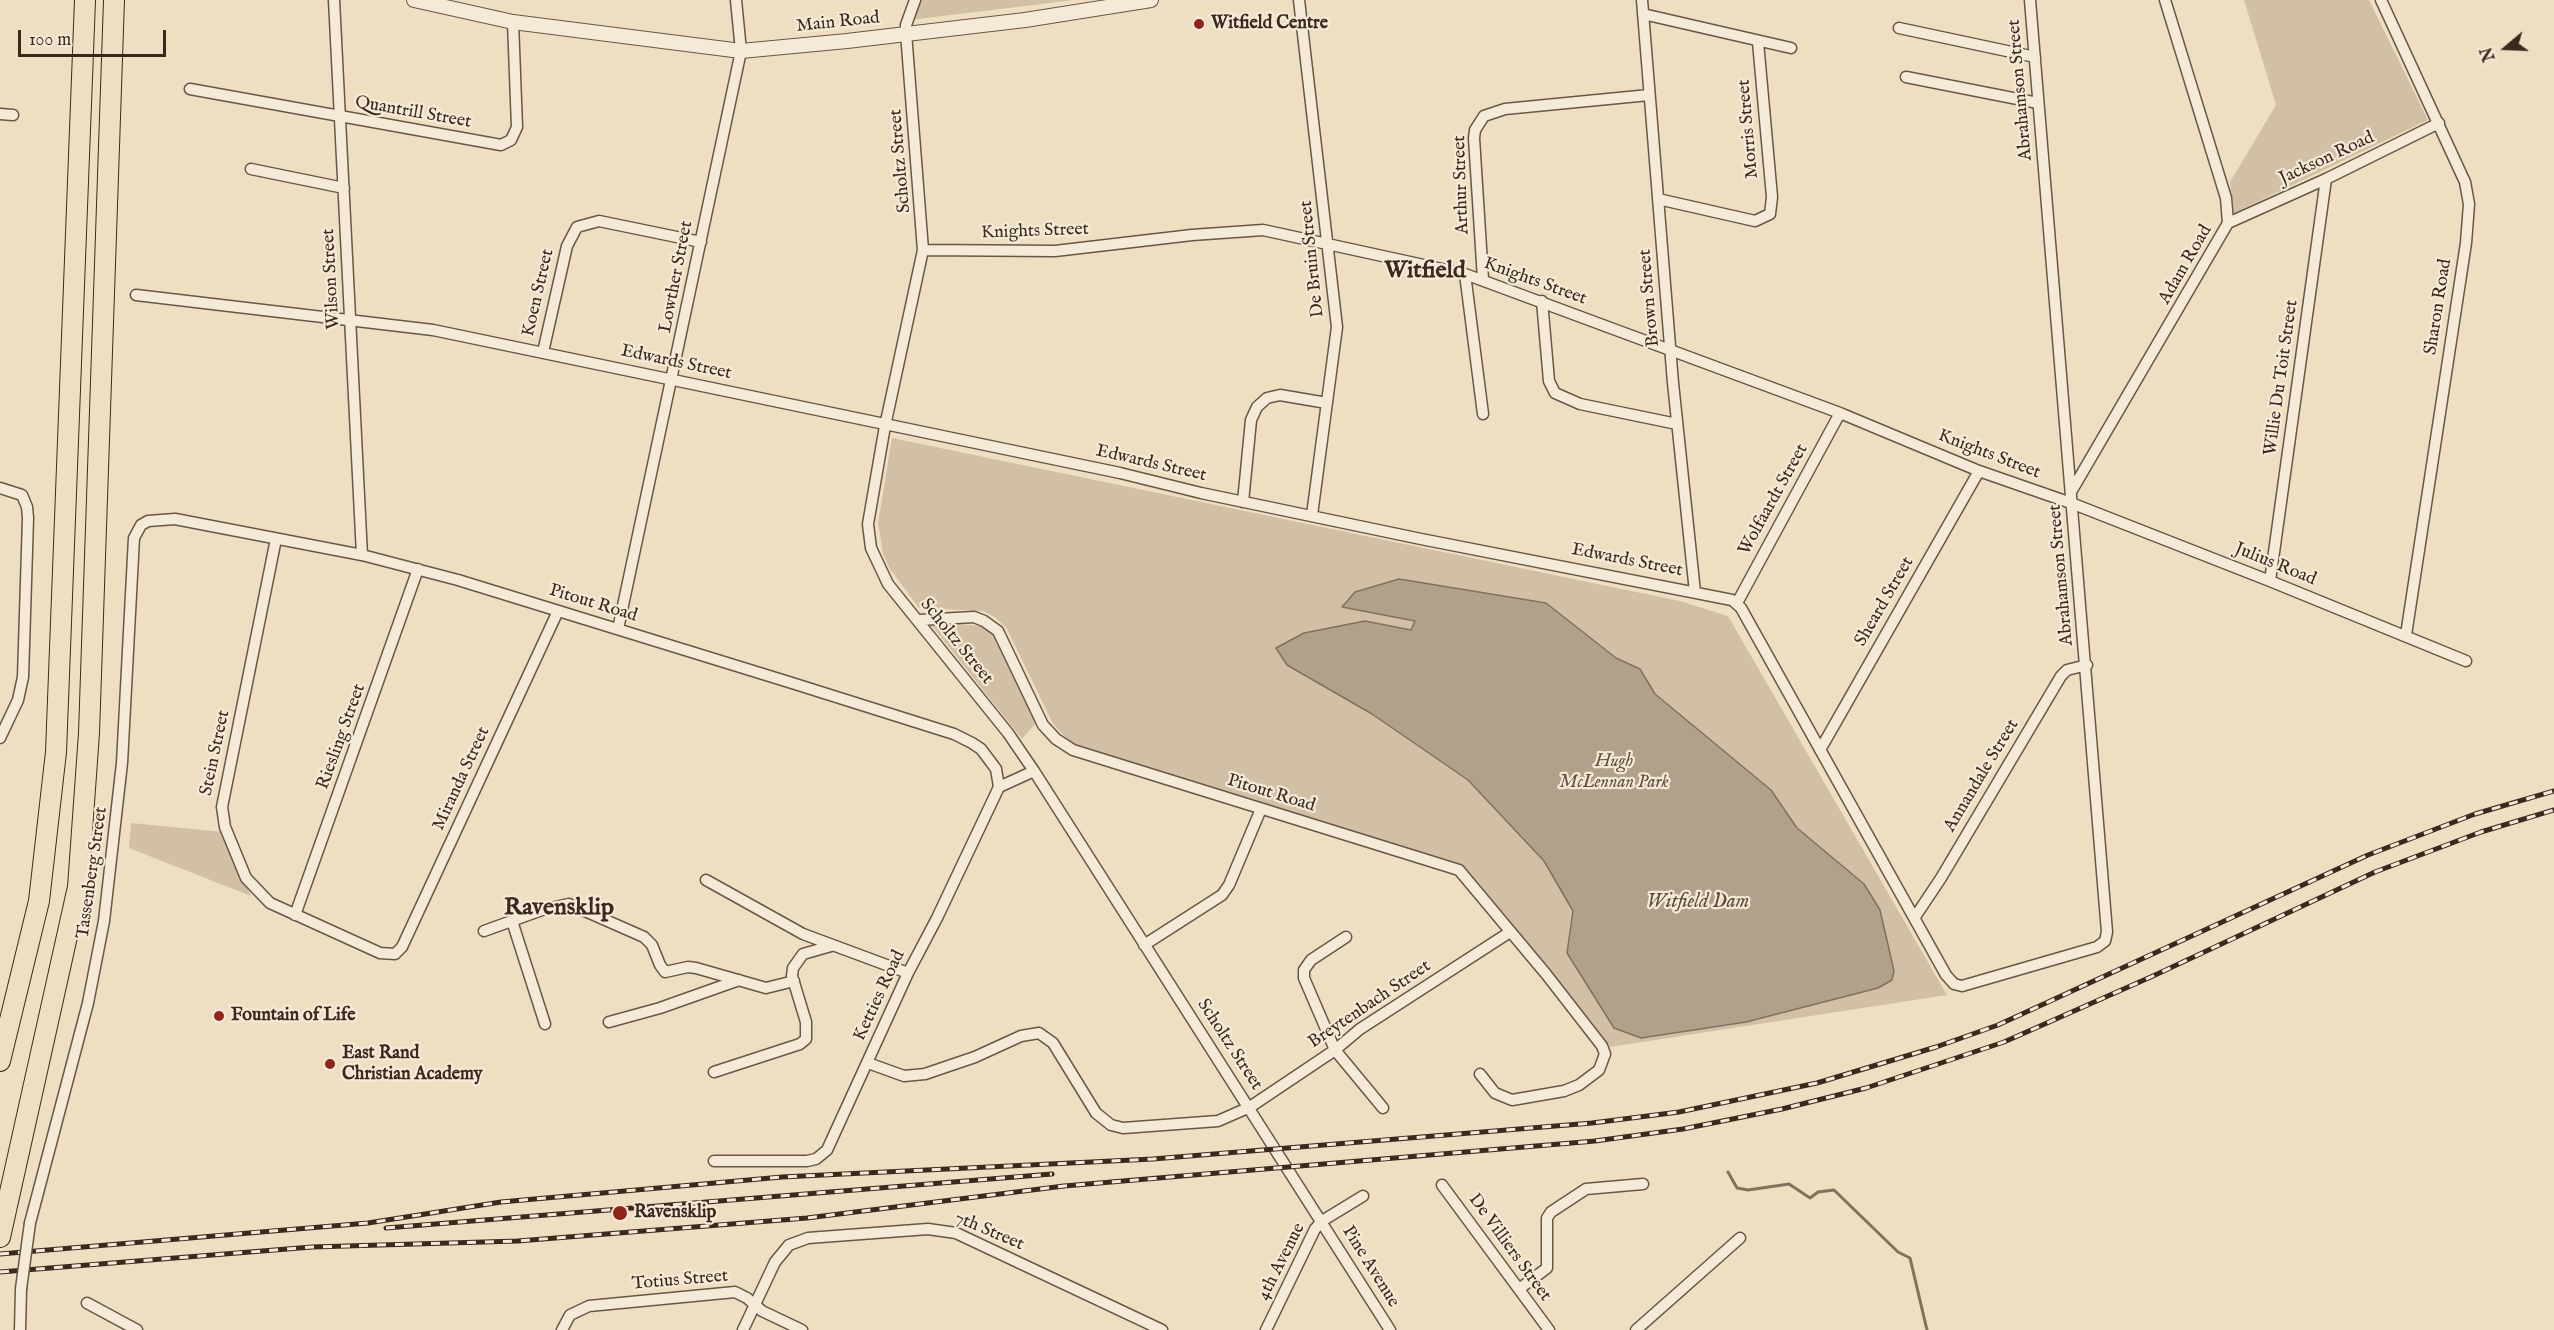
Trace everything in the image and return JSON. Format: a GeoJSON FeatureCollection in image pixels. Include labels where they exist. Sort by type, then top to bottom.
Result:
{"type":"FeatureCollection","features":[{"type":"Feature","properties":{"kind":"highway"},"geometry":{"type":"LineString","coordinates":[[0,1061],[39,902],[56,752],[85,0]]}},
{"type":"Feature","properties":{"kind":"highway"},"geometry":{"type":"LineString","coordinates":[[0,1237],[78,887],[89,733],[114,0]]}},
{"type":"Feature","properties":{"kind":"highway"},"geometry":{"type":"LineString","coordinates":[[0,1192],[36,1075]]}},
{"type":"Feature","properties":{"kind":"street","name":"Wilson Street"},"geometry":{"type":"LineString","coordinates":[[334,0],[362,555]]}},
{"type":"Feature","properties":{"kind":"street","name":"Main Road"},"geometry":{"type":"LineString","coordinates":[[414,0],[513,22],[738,48],[906,29],[1106,2],[1126,3],[1151,0]]}},
{"type":"Feature","properties":{"kind":"street","name":"Lowther Street"},"geometry":{"type":"LineString","coordinates":[[618,630],[673,378],[738,48],[736,0]]}},
{"type":"Feature","properties":{"kind":"street","name":"Scholtz Street"},"geometry":{"type":"LineString","coordinates":[[915,0],[906,29],[923,250],[885,426],[869,515],[869,542],[876,563],[888,584],[1008,733],[1034,771],[1322,1221]]}},
{"type":"Feature","properties":{"kind":"street","name":"De Bruin Street"},"geometry":{"type":"LineString","coordinates":[[1299,0],[1337,332],[1312,515]]}},
{"type":"Feature","properties":{"kind":"street","name":"Brown Street"},"geometry":{"type":"LineString","coordinates":[[1642,0],[1677,424],[1695,592]]}},
{"type":"Feature","properties":{"kind":"street","name":"Abrahamson Street"},"geometry":{"type":"LineString","coordinates":[[1915,917],[1946,975],[1954,984],[1972,984],[2078,954],[2097,947],[2105,941],[2107,932],[2087,665],[2030,0]]}},
{"type":"Feature","properties":{"kind":"street","name":"Adam Road"},"geometry":{"type":"LineString","coordinates":[[2071,498],[2228,223],[2226,198],[2165,0]]}},
{"type":"Feature","properties":{"kind":"street","name":"Sharon Road"},"geometry":{"type":"LineString","coordinates":[[2381,0],[2439,123],[2468,193],[2469,218],[2406,635]]}},
{"type":"Feature","properties":{"kind":"street"},"geometry":{"type":"LineString","coordinates":[[1643,14],[1791,48]]}},
{"type":"Feature","properties":{"kind":"street","name":"Quantrill Street"},"geometry":{"type":"LineString","coordinates":[[190,90],[495,145],[507,143],[517,127],[513,22]]}},
{"type":"Feature","properties":{"kind":"street"},"geometry":{"type":"LineString","coordinates":[[1899,28],[2035,57]]}},
{"type":"Feature","properties":{"kind":"street","name":"Morris Street"},"geometry":{"type":"LineString","coordinates":[[1658,199],[1755,221],[1770,214],[1772,197],[1758,42]]}},
{"type":"Feature","properties":{"kind":"street"},"geometry":{"type":"LineString","coordinates":[[1906,76],[2038,103]]}},
{"type":"Feature","properties":{"kind":"street","name":"Arthur Street"},"geometry":{"type":"LineString","coordinates":[[1483,279],[1474,138],[1475,130],[1484,116],[1505,109],[1649,95]]}},
{"type":"Feature","properties":{"kind":"street"},"geometry":{"type":"LineString","coordinates":[[0,114],[13,115]]}},
{"type":"Feature","properties":{"kind":"street","name":"Jackson Road"},"geometry":{"type":"LineString","coordinates":[[2228,223],[2326,179],[2439,123]]}},
{"type":"Feature","properties":{"kind":"street"},"geometry":{"type":"LineString","coordinates":[[251,169],[344,188]]}},
{"type":"Feature","properties":{"kind":"street","name":"Willie Du Toit Street"},"geometry":{"type":"LineString","coordinates":[[2270,580],[2326,179]]}},
{"type":"Feature","properties":{"kind":"street","name":"Koen Street"},"geometry":{"type":"LineString","coordinates":[[543,352],[567,246],[577,227],[599,221],[701,242]]}},
{"type":"Feature","properties":{"kind":"street","name":"Knights Street"},"geometry":{"type":"LineString","coordinates":[[923,250],[1055,251],[1251,230],[1269,231],[1483,279],[1840,413],[1979,471],[2071,498]]}},
{"type":"Feature","properties":{"kind":"street"},"geometry":{"type":"LineString","coordinates":[[1465,274],[1483,414]]}},
{"type":"Feature","properties":{"kind":"street","name":"Edwards Street"},"geometry":{"type":"LineString","coordinates":[[136,295],[433,330],[673,378],[885,426],[1109,471],[1242,502],[1695,592],[1737,603]]}},
{"type":"Feature","properties":{"kind":"street"},"geometry":{"type":"LineString","coordinates":[[1542,302],[1550,381],[1555,393],[1580,404],[1677,424]]}},
{"type":"Feature","properties":{"kind":"street"},"geometry":{"type":"LineString","coordinates":[[1242,502],[1251,420],[1257,407],[1267,398],[1280,395],[1327,403]]}},
{"type":"Feature","properties":{"kind":"street","name":"Wolfaardt Street"},"geometry":{"type":"LineString","coordinates":[[1737,603],[1840,413]]}},
{"type":"Feature","properties":{"kind":"street","name":"Sheard Street"},"geometry":{"type":"LineString","coordinates":[[1820,750],[1979,471]]}},
{"type":"Feature","properties":{"kind":"street"},"geometry":{"type":"LineString","coordinates":[[0,488],[15,491],[24,498],[28,518],[24,666],[18,700],[0,738]]}},
{"type":"Feature","properties":{"kind":"street","name":"Julius Road"},"geometry":{"type":"LineString","coordinates":[[2071,498],[2466,661]]}},
{"type":"Feature","properties":{"kind":"street","name":"Pitout Road"},"geometry":{"type":"LineString","coordinates":[[144,524],[152,520],[168,518],[362,555],[418,569],[558,611],[954,734],[972,743],[990,759],[999,774],[999,787]]}},
{"type":"Feature","properties":{"kind":"street","name":"Tassenberg Street"},"geometry":{"type":"LineString","coordinates":[[20,1330],[21,1288],[30,1223],[88,1003],[104,921],[122,763],[134,538],[144,524]]}},
{"type":"Feature","properties":{"kind":"street","name":"Stein Street"},"geometry":{"type":"LineString","coordinates":[[276,539],[222,811],[235,854],[252,887],[270,903],[375,952],[390,955]]}},
{"type":"Feature","properties":{"kind":"street","name":"Riesling Street"},"geometry":{"type":"LineString","coordinates":[[295,915],[418,569]]}},
{"type":"Feature","properties":{"kind":"street"},"geometry":{"type":"LineString","coordinates":[[1737,603],[1915,917]]}},
{"type":"Feature","properties":{"kind":"street","name":"Miranda Street"},"geometry":{"type":"LineString","coordinates":[[390,955],[395,954],[402,947],[558,611]]}},
{"type":"Feature","properties":{"kind":"street","name":"Pitout Road"},"geometry":{"type":"LineString","coordinates":[[919,620],[974,617],[998,631],[1043,725],[1056,739],[1073,750],[1456,868],[1602,1046],[1605,1054],[1599,1070],[1579,1085],[1564,1091],[1512,1100],[1495,1093],[1480,1074]]}},
{"type":"Feature","properties":{"kind":"street","name":"Annandale Street"},"geometry":{"type":"LineString","coordinates":[[1915,917],[2061,676],[2067,670],[2087,665]]}},
{"type":"Feature","properties":{"kind":"street"},"geometry":{"type":"LineString","coordinates":[[999,787],[1034,771]]}},
{"type":"Feature","properties":{"kind":"street","name":"Ketties Road"},"geometry":{"type":"LineString","coordinates":[[714,1161],[807,1161],[819,1157],[831,1145],[908,973],[937,918],[999,787]]}},
{"type":"Feature","properties":{"kind":"street"},"geometry":{"type":"LineString","coordinates":[[1144,945],[1222,895],[1229,885],[1261,809]]}},
{"type":"Feature","properties":{"kind":"street"},"geometry":{"type":"LineString","coordinates":[[706,880],[757,911],[831,945],[908,973]]}},
{"type":"Feature","properties":{"kind":"street"},"geometry":{"type":"LineString","coordinates":[[484,931],[557,906],[575,905],[631,933],[644,937],[652,945],[665,972],[688,967],[771,988],[794,981]]}},
{"type":"Feature","properties":{"kind":"street"},"geometry":{"type":"LineString","coordinates":[[512,921],[546,1024]]}},
{"type":"Feature","properties":{"kind":"street","name":"Breytenbach Street"},"geometry":{"type":"LineString","coordinates":[[868,1062],[904,1076],[925,1074],[1034,1033],[1047,1037],[1053,1043],[1096,1113],[1111,1125],[1123,1128],[1208,1123],[1228,1118],[1250,1107],[1335,1050],[1360,1029],[1510,932]]}},
{"type":"Feature","properties":{"kind":"street"},"geometry":{"type":"LineString","coordinates":[[1346,937],[1311,960],[1304,970],[1308,991],[1335,1050],[1383,1108]]}},
{"type":"Feature","properties":{"kind":"street"},"geometry":{"type":"LineString","coordinates":[[714,1072],[800,1044],[806,1039],[806,1022],[794,981],[793,968],[800,957],[831,945]]}},
{"type":"Feature","properties":{"kind":"street"},"geometry":{"type":"LineString","coordinates":[[609,1022],[660,1008],[739,980]]}},
{"type":"Feature","properties":{"kind":"street"},"geometry":{"type":"LineString","coordinates":[[1519,1289],[1547,1268],[1547,1218],[1551,1212],[1586,1189],[1643,1184]]}},
{"type":"Feature","properties":{"kind":"street","name":"De Villiers Street"},"geometry":{"type":"LineString","coordinates":[[1442,1185],[1549,1330]]}},
{"type":"Feature","properties":{"kind":"street","name":"4th Avenue"},"geometry":{"type":"LineString","coordinates":[[1266,1330],[1308,1240],[1322,1221],[1363,1196]]}},
{"type":"Feature","properties":{"kind":"street","name":"Pine Avenue"},"geometry":{"type":"LineString","coordinates":[[1322,1221],[1390,1330]]}},
{"type":"Feature","properties":{"kind":"street","name":"7th Street"},"geometry":{"type":"LineString","coordinates":[[754,1304],[775,1262],[789,1245],[808,1238],[943,1230],[956,1233],[1162,1330]]}},
{"type":"Feature","properties":{"kind":"street"},"geometry":{"type":"LineString","coordinates":[[1636,1330],[1740,1238]]}},
{"type":"Feature","properties":{"kind":"street","name":"Totius Street"},"geometry":{"type":"LineString","coordinates":[[562,1330],[570,1315],[589,1306],[735,1292],[762,1311],[802,1330]]}},
{"type":"Feature","properties":{"kind":"street"},"geometry":{"type":"LineString","coordinates":[[87,1303],[136,1330]]}},
{"type":"Feature","properties":{"kind":"street"},"geometry":{"type":"LineString","coordinates":[[743,1330],[754,1304]]}},
{"type":"Feature","properties":{"kind":"green space"},"geometry":{"type":"Polygon","coordinates":[[[919,0],[1074,0],[910,20],[919,0]]]}},
{"type":"Feature","properties":{"kind":"green space"},"geometry":{"type":"Polygon","coordinates":[[[2244,0],[2369,0],[2428,120],[2234,213],[2230,182],[2276,105],[2244,0]]]}},
{"type":"Feature","properties":{"kind":"green space","name":"Hugh McLennan Park"},"geometry":{"type":"Polygon","coordinates":[[[892,438],[1680,601],[1728,616],[1947,995],[1610,1047],[1510,923],[1460,866],[1078,750],[1053,724],[1007,629],[996,618],[983,611],[919,608],[890,569],[883,554],[878,523],[892,438]]]}},
{"type":"Feature","properties":{"kind":"green space"},"geometry":{"type":"Polygon","coordinates":[[[929,622],[984,626],[996,636],[1036,723],[1022,739],[929,622]]]}},
{"type":"Feature","properties":{"kind":"green space"},"geometry":{"type":"Polygon","coordinates":[[[131,823],[224,832],[251,896],[129,848],[131,823]]]}},
{"type":"Feature","properties":{"kind":"water","name":"Witfield Dam"},"geometry":{"type":"Polygon","coordinates":[[[1399,579],[1546,603],[1616,658],[1640,669],[1655,694],[1771,790],[1797,828],[1864,884],[1880,910],[1894,971],[1892,980],[1878,988],[1746,1022],[1641,1038],[1614,1028],[1567,953],[1573,911],[1544,861],[1468,780],[1372,714],[1287,665],[1276,648],[1304,633],[1365,621],[1411,630],[1415,621],[1342,607],[1355,592],[1399,579]]]}},
{"type":"Feature","properties":{"kind":"waterway"},"geometry":{"type":"LineString","coordinates":[[1728,1172],[1737,1188],[1748,1190],[1789,1184],[1810,1198],[1818,1192],[1834,1190],[1898,1252],[1910,1258],[1927,1330]]}},
{"type":"Feature","properties":{"kind":"railway"},"geometry":{"type":"LineString","coordinates":[[0,1254],[368,1223],[501,1202],[782,1177],[1153,1159],[1592,1123],[1679,1112],[1817,1083],[1936,1047],[1998,1025],[2368,855],[2475,814],[2554,791]]}},
{"type":"Feature","properties":{"kind":"railway"},"geometry":{"type":"LineString","coordinates":[[0,1272],[312,1247],[518,1241],[807,1218],[1064,1186],[1595,1141],[1683,1129],[1782,1109],[1866,1088],[2004,1042],[2153,976],[2375,872],[2481,832],[2554,810]]}},
{"type":"Feature","properties":{"kind":"railway"},"geometry":{"type":"LineString","coordinates":[[386,1228],[1052,1174]]}},
{"type":"Feature","properties":{"kind":"place","name":"Witfield Centre"},"geometry":{"type":"Point","coordinates":[1199,24]}},
{"type":"Feature","properties":{"kind":"place","name":"Fountain of Life"},"geometry":{"type":"Point","coordinates":[219,1016]}},
{"type":"Feature","properties":{"kind":"place","name":"East Rand Christian Academy"},"geometry":{"type":"Point","coordinates":[330,1064]}},
{"type":"Feature","properties":{"kind":"place","name":"Ravensklip"},"geometry":{"type":"Point","coordinates":[620,1213]}},
{"type":"Feature","properties":{"kind":"district","name":"Witfield"},"geometry":{"type":"Point","coordinates":[1425,272]}},
{"type":"Feature","properties":{"kind":"district","name":"Ravensklip"},"geometry":{"type":"Point","coordinates":[559,909]}}]}
